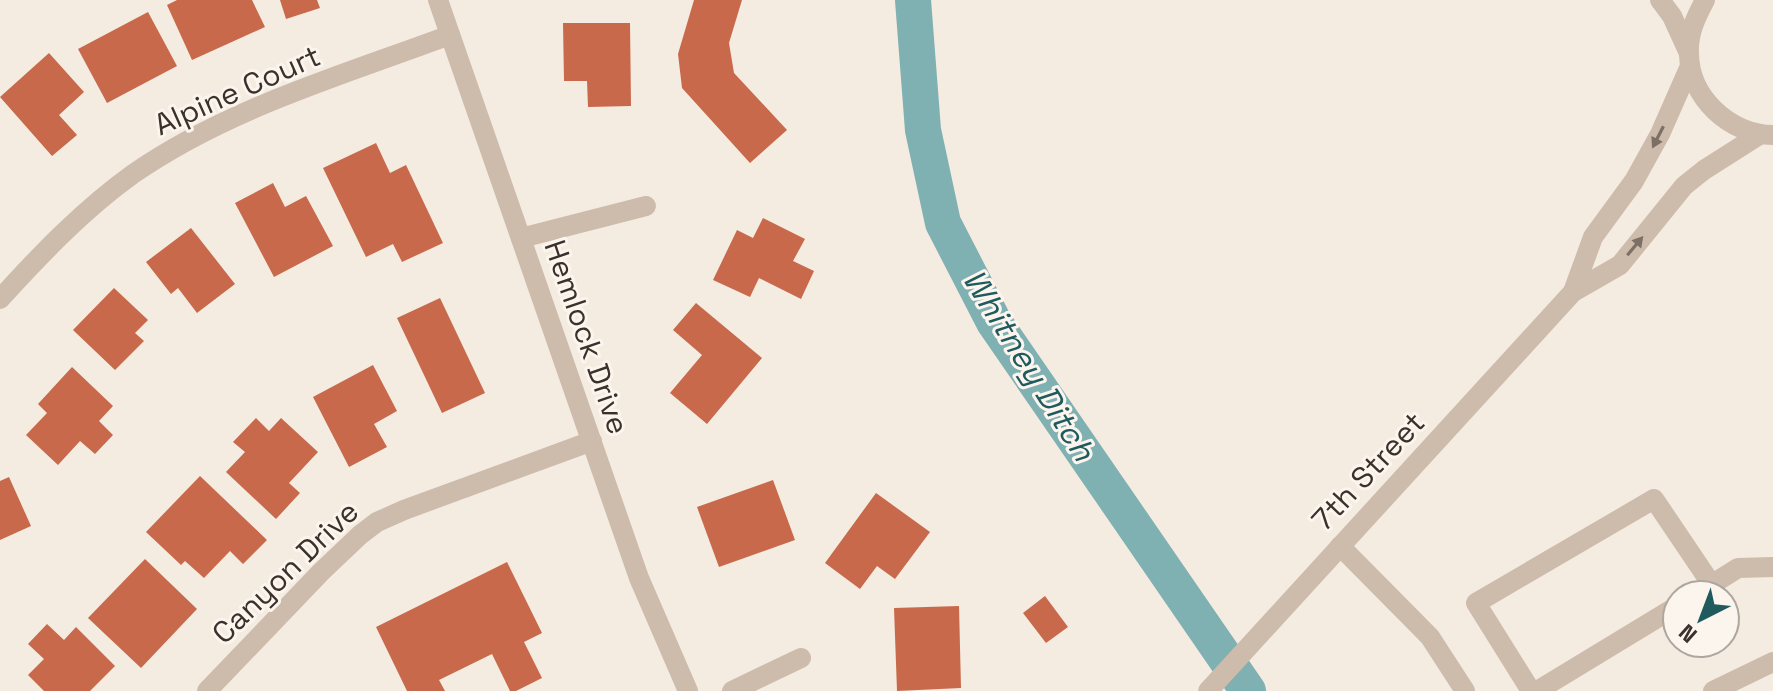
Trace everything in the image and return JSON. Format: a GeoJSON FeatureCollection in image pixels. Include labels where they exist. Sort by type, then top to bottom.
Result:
{"type":"FeatureCollection","features":[{"type":"Feature","properties":{"kind":"street","name":"Hemlock Drive"},"geometry":{"type":"LineString","coordinates":[[438,0],[639,578],[688,691]]}},
{"type":"Feature","properties":{"kind":"street"},"geometry":{"type":"LineString","coordinates":[[1660,0],[1672,16],[1696,86],[1707,103],[1722,118],[1739,128],[1769,136]]}},
{"type":"Feature","properties":{"kind":"street","name":"7th Street"},"geometry":{"type":"LineString","coordinates":[[1573,292],[1593,237],[1634,181],[1660,134],[1689,59],[1693,22],[1705,0]]}},
{"type":"Feature","properties":{"kind":"street","name":"Alpine Court"},"geometry":{"type":"LineString","coordinates":[[0,299],[52,242],[106,195],[168,152],[262,106],[450,35]]}},
{"type":"Feature","properties":{"kind":"street","name":"7th Street"},"geometry":{"type":"LineString","coordinates":[[1208,691],[1573,292],[1620,265],[1684,186],[1704,170],[1769,136]]}},
{"type":"Feature","properties":{"kind":"street"},"geometry":{"type":"LineString","coordinates":[[521,238],[646,206]]}},
{"type":"Feature","properties":{"kind":"street","name":"Canyon Drive"},"geometry":{"type":"LineString","coordinates":[[207,691],[321,572],[377,522],[592,441]]}},
{"type":"Feature","properties":{"kind":"street"},"geometry":{"type":"LineString","coordinates":[[1661,616],[1534,691],[1476,603],[1654,499],[1697,579]]}},
{"type":"Feature","properties":{"kind":"street"},"geometry":{"type":"LineString","coordinates":[[1340,546],[1430,637],[1465,691]]}},
{"type":"Feature","properties":{"kind":"street"},"geometry":{"type":"LineString","coordinates":[[1720,579],[1738,568],[1773,567]]}},
{"type":"Feature","properties":{"kind":"street"},"geometry":{"type":"LineString","coordinates":[[732,691],[801,658]]}},
{"type":"Feature","properties":{"kind":"street"},"geometry":{"type":"LineString","coordinates":[[1713,691],[1773,662]]}},
{"type":"Feature","properties":{"kind":"building"},"geometry":{"type":"Polygon","coordinates":[[[177,0],[252,0],[265,27],[192,60],[167,5],[177,0]]]}},
{"type":"Feature","properties":{"kind":"building"},"geometry":{"type":"Polygon","coordinates":[[[280,0],[317,0],[320,8],[286,19],[280,0]]]}},
{"type":"Feature","properties":{"kind":"building"},"geometry":{"type":"Polygon","coordinates":[[[694,0],[742,0],[729,43],[734,73],[787,130],[750,163],[682,88],[678,54],[694,0]]]}},
{"type":"Feature","properties":{"kind":"building"},"geometry":{"type":"Polygon","coordinates":[[[148,12],[177,66],[107,103],[78,49],[148,12]]]}},
{"type":"Feature","properties":{"kind":"building"},"geometry":{"type":"Polygon","coordinates":[[[563,23],[630,23],[631,106],[588,107],[587,81],[564,81],[563,23]]]}},
{"type":"Feature","properties":{"kind":"building"},"geometry":{"type":"Polygon","coordinates":[[[49,53],[84,92],[59,115],[77,135],[52,156],[0,97],[49,53]]]}},
{"type":"Feature","properties":{"kind":"building"},"geometry":{"type":"Polygon","coordinates":[[[376,143],[390,173],[406,165],[443,243],[402,262],[393,244],[366,257],[323,168],[376,143]]]}},
{"type":"Feature","properties":{"kind":"building"},"geometry":{"type":"Polygon","coordinates":[[[273,183],[285,207],[306,196],[333,246],[274,277],[235,203],[273,183]]]}},
{"type":"Feature","properties":{"kind":"building"},"geometry":{"type":"Polygon","coordinates":[[[763,218],[805,239],[793,261],[814,271],[801,299],[759,278],[750,297],[713,280],[737,230],[753,238],[763,218]]]}},
{"type":"Feature","properties":{"kind":"building"},"geometry":{"type":"Polygon","coordinates":[[[191,228],[235,284],[197,313],[178,288],[171,294],[146,262],[191,228]]]}},
{"type":"Feature","properties":{"kind":"building"},"geometry":{"type":"Polygon","coordinates":[[[114,288],[148,320],[135,333],[144,341],[115,370],[73,330],[114,288]]]}},
{"type":"Feature","properties":{"kind":"building"},"geometry":{"type":"Polygon","coordinates":[[[440,298],[485,393],[442,413],[397,318],[440,298]]]}},
{"type":"Feature","properties":{"kind":"building"},"geometry":{"type":"Polygon","coordinates":[[[696,303],[762,358],[707,424],[670,393],[702,355],[673,330],[696,303]]]}},
{"type":"Feature","properties":{"kind":"building"},"geometry":{"type":"Polygon","coordinates":[[[373,365],[397,411],[374,424],[387,447],[349,467],[313,397],[373,365]]]}},
{"type":"Feature","properties":{"kind":"building"},"geometry":{"type":"Polygon","coordinates":[[[72,367],[113,406],[99,421],[113,435],[95,454],[80,441],[58,465],[26,435],[47,413],[38,404],[72,367]]]}},
{"type":"Feature","properties":{"kind":"building"},"geometry":{"type":"Polygon","coordinates":[[[256,418],[269,431],[281,418],[318,452],[289,483],[300,493],[276,519],[226,472],[245,452],[233,442],[256,418]]]}},
{"type":"Feature","properties":{"kind":"building"},"geometry":{"type":"Polygon","coordinates":[[[200,476],[267,540],[243,564],[230,551],[204,578],[185,561],[181,565],[146,532],[200,476]]]}},
{"type":"Feature","properties":{"kind":"building"},"geometry":{"type":"Polygon","coordinates":[[[9,477],[31,526],[0,540],[0,481],[9,477]]]}},
{"type":"Feature","properties":{"kind":"building"},"geometry":{"type":"Polygon","coordinates":[[[773,480],[795,540],[719,567],[697,507],[773,480]]]}},
{"type":"Feature","properties":{"kind":"building"},"geometry":{"type":"Polygon","coordinates":[[[876,493],[930,532],[895,579],[877,566],[860,589],[825,563],[876,493]]]}},
{"type":"Feature","properties":{"kind":"building"},"geometry":{"type":"Polygon","coordinates":[[[145,559],[197,609],[141,668],[88,618],[145,559]]]}},
{"type":"Feature","properties":{"kind":"building"},"geometry":{"type":"Polygon","coordinates":[[[507,562],[542,633],[524,642],[542,678],[510,691],[492,654],[439,680],[445,691],[407,691],[376,627],[507,562]]]}},
{"type":"Feature","properties":{"kind":"building"},"geometry":{"type":"Polygon","coordinates":[[[1045,596],[1068,627],[1046,643],[1023,613],[1045,596]]]}},
{"type":"Feature","properties":{"kind":"building"},"geometry":{"type":"Polygon","coordinates":[[[959,606],[961,688],[897,691],[894,608],[959,606]]]}},
{"type":"Feature","properties":{"kind":"building"},"geometry":{"type":"Polygon","coordinates":[[[47,624],[64,640],[76,627],[115,666],[90,691],[44,691],[28,675],[44,659],[28,644],[47,624]]]}},
{"type":"Feature","properties":{"kind":"waterway","name":"Whitney Ditch"},"geometry":{"type":"LineString","coordinates":[[913,0],[923,130],[943,223],[994,322],[1248,691]]}}]}
